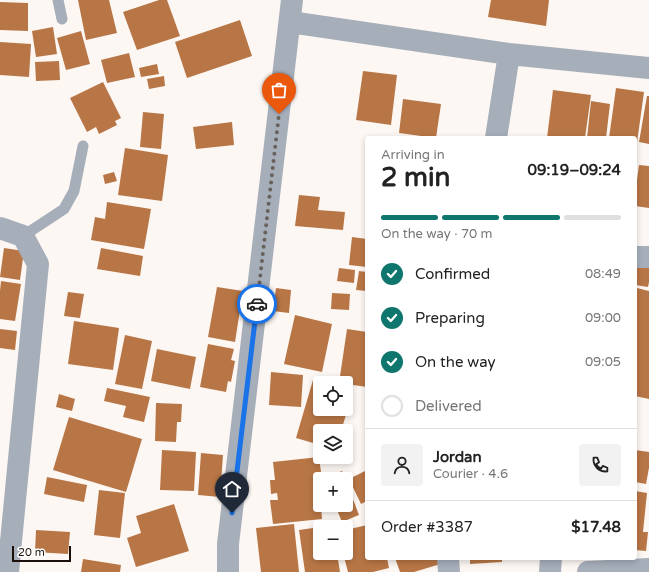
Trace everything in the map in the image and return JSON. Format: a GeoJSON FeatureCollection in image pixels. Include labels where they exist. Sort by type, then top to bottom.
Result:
{"type":"FeatureCollection","features":[{"type":"Feature","properties":{"kind":"street"},"geometry":{"type":"LineString","coordinates":[[228,572],[228,544],[292,0]]}},
{"type":"Feature","properties":{"kind":"street"},"geometry":{"type":"LineString","coordinates":[[290,22],[509,54],[649,68]]}},
{"type":"Feature","properties":{"kind":"street"},"geometry":{"type":"LineString","coordinates":[[496,136],[509,54]]}},
{"type":"Feature","properties":{"kind":"street"},"geometry":{"type":"LineString","coordinates":[[0,228],[23,236],[38,264],[8,572]]}},
{"type":"Feature","properties":{"kind":"street"},"geometry":{"type":"LineString","coordinates":[[637,257],[649,256]]}},
{"type":"Feature","properties":{"kind":"street"},"geometry":{"type":"LineString","coordinates":[[448,560],[449,572]]}},
{"type":"Feature","properties":{"kind":"street"},"geometry":{"type":"LineString","coordinates":[[550,572],[551,560]]}},
{"type":"Feature","properties":{"kind":"street"},"geometry":{"type":"LineString","coordinates":[[588,572],[649,569]]}},
{"type":"Feature","properties":{"kind":"lane"},"geometry":{"type":"LineString","coordinates":[[58,0],[62,19]]}},
{"type":"Feature","properties":{"kind":"lane"},"geometry":{"type":"LineString","coordinates":[[23,236],[64,210],[74,191],[84,146]]}},
{"type":"Feature","properties":{"kind":"building"},"geometry":{"type":"Polygon","coordinates":[[[78,0],[109,0],[117,33],[86,40],[78,0]]]}},
{"type":"Feature","properties":{"kind":"building"},"geometry":{"type":"Polygon","coordinates":[[[159,0],[167,0],[180,36],[137,50],[123,12],[159,0]]]}},
{"type":"Feature","properties":{"kind":"building"},"geometry":{"type":"Polygon","coordinates":[[[491,0],[549,0],[546,26],[488,17],[491,0]]]}},
{"type":"Feature","properties":{"kind":"building"},"geometry":{"type":"Polygon","coordinates":[[[0,2],[28,3],[28,31],[0,30],[0,2]]]}},
{"type":"Feature","properties":{"kind":"building"},"geometry":{"type":"Polygon","coordinates":[[[240,20],[252,56],[187,78],[175,42],[240,20]]]}},
{"type":"Feature","properties":{"kind":"building"},"geometry":{"type":"Polygon","coordinates":[[[53,27],[57,54],[36,57],[32,31],[53,27]]]}},
{"type":"Feature","properties":{"kind":"building"},"geometry":{"type":"Polygon","coordinates":[[[81,31],[90,64],[66,70],[57,38],[81,31]]]}},
{"type":"Feature","properties":{"kind":"building"},"geometry":{"type":"Polygon","coordinates":[[[0,42],[31,44],[29,77],[0,75],[0,42]]]}},
{"type":"Feature","properties":{"kind":"building"},"geometry":{"type":"Polygon","coordinates":[[[129,53],[135,77],[107,83],[101,60],[129,53]]]}},
{"type":"Feature","properties":{"kind":"building"},"geometry":{"type":"Polygon","coordinates":[[[59,61],[60,80],[36,81],[35,62],[59,61]]]}},
{"type":"Feature","properties":{"kind":"building"},"geometry":{"type":"Polygon","coordinates":[[[157,64],[159,74],[141,77],[139,68],[157,64]]]}},
{"type":"Feature","properties":{"kind":"building"},"geometry":{"type":"Polygon","coordinates":[[[363,71],[397,75],[391,125],[356,120],[363,71]]]}},
{"type":"Feature","properties":{"kind":"building"},"geometry":{"type":"Polygon","coordinates":[[[164,76],[165,86],[149,89],[147,79],[164,76]]]}},
{"type":"Feature","properties":{"kind":"building"},"geometry":{"type":"Polygon","coordinates":[[[103,82],[121,118],[115,121],[117,125],[99,134],[96,127],[87,132],[70,98],[103,82]]]}},
{"type":"Feature","properties":{"kind":"building"},"geometry":{"type":"Polygon","coordinates":[[[616,88],[644,92],[637,143],[637,136],[609,136],[616,88]]]}},
{"type":"Feature","properties":{"kind":"building"},"geometry":{"type":"Polygon","coordinates":[[[553,90],[591,95],[585,136],[547,136],[553,90]]]}},
{"type":"Feature","properties":{"kind":"building"},"geometry":{"type":"Polygon","coordinates":[[[647,96],[649,96],[649,144],[639,142],[647,96]]]}},
{"type":"Feature","properties":{"kind":"building"},"geometry":{"type":"Polygon","coordinates":[[[403,99],[441,104],[436,136],[421,136],[399,133],[403,99]]]}},
{"type":"Feature","properties":{"kind":"building"},"geometry":{"type":"Polygon","coordinates":[[[591,101],[610,104],[606,136],[587,136],[591,101]]]}},
{"type":"Feature","properties":{"kind":"building"},"geometry":{"type":"Polygon","coordinates":[[[143,112],[164,114],[161,149],[140,147],[143,112]]]}},
{"type":"Feature","properties":{"kind":"building"},"geometry":{"type":"Polygon","coordinates":[[[232,122],[234,145],[196,149],[193,127],[232,122]]]}},
{"type":"Feature","properties":{"kind":"building"},"geometry":{"type":"Polygon","coordinates":[[[125,148],[168,155],[162,201],[118,195],[125,148]]]}},
{"type":"Feature","properties":{"kind":"building"},"geometry":{"type":"Polygon","coordinates":[[[639,165],[649,166],[649,208],[637,206],[637,180],[639,165]]]}},
{"type":"Feature","properties":{"kind":"building"},"geometry":{"type":"Polygon","coordinates":[[[114,172],[117,181],[105,184],[103,175],[114,172]]]}},
{"type":"Feature","properties":{"kind":"building"},"geometry":{"type":"Polygon","coordinates":[[[299,195],[320,197],[318,210],[345,212],[343,230],[295,226],[299,195]]]}},
{"type":"Feature","properties":{"kind":"building"},"geometry":{"type":"Polygon","coordinates":[[[107,202],[151,209],[144,249],[91,240],[95,217],[105,219],[107,202]]]}},
{"type":"Feature","properties":{"kind":"building"},"geometry":{"type":"Polygon","coordinates":[[[352,237],[365,239],[365,267],[349,265],[352,237]]]}},
{"type":"Feature","properties":{"kind":"building"},"geometry":{"type":"Polygon","coordinates":[[[4,248],[24,251],[20,280],[0,277],[4,248]]]}},
{"type":"Feature","properties":{"kind":"building"},"geometry":{"type":"Polygon","coordinates":[[[101,248],[143,256],[140,276],[97,269],[101,248]]]}},
{"type":"Feature","properties":{"kind":"building"},"geometry":{"type":"Polygon","coordinates":[[[637,266],[649,268],[648,287],[637,285],[637,266]]]}},
{"type":"Feature","properties":{"kind":"building"},"geometry":{"type":"Polygon","coordinates":[[[339,268],[355,270],[354,283],[337,281],[339,268]]]}},
{"type":"Feature","properties":{"kind":"building"},"geometry":{"type":"Polygon","coordinates":[[[359,271],[365,272],[365,291],[356,290],[359,271]]]}},
{"type":"Feature","properties":{"kind":"building"},"geometry":{"type":"Polygon","coordinates":[[[1,281],[21,284],[15,321],[0,319],[1,281]]]}},
{"type":"Feature","properties":{"kind":"building"},"geometry":{"type":"Polygon","coordinates":[[[217,287],[243,291],[235,342],[208,337],[217,287]]]}},
{"type":"Feature","properties":{"kind":"building"},"geometry":{"type":"Polygon","coordinates":[[[276,288],[291,290],[289,313],[273,311],[276,288]]]}},
{"type":"Feature","properties":{"kind":"building"},"geometry":{"type":"Polygon","coordinates":[[[637,288],[649,291],[649,399],[637,396],[637,288]]]}},
{"type":"Feature","properties":{"kind":"building"},"geometry":{"type":"Polygon","coordinates":[[[68,292],[84,294],[80,318],[64,316],[68,292]]]}},
{"type":"Feature","properties":{"kind":"building"},"geometry":{"type":"Polygon","coordinates":[[[332,293],[350,294],[349,310],[331,309],[332,293]]]}},
{"type":"Feature","properties":{"kind":"building"},"geometry":{"type":"Polygon","coordinates":[[[295,315],[332,324],[322,372],[284,364],[295,315]]]}},
{"type":"Feature","properties":{"kind":"building"},"geometry":{"type":"Polygon","coordinates":[[[74,321],[119,328],[113,370],[68,364],[74,321]]]}},
{"type":"Feature","properties":{"kind":"building"},"geometry":{"type":"Polygon","coordinates":[[[0,329],[17,331],[15,350],[0,348],[0,329]]]}},
{"type":"Feature","properties":{"kind":"building"},"geometry":{"type":"Polygon","coordinates":[[[347,329],[365,332],[365,387],[353,385],[353,376],[340,376],[347,329]]]}},
{"type":"Feature","properties":{"kind":"building"},"geometry":{"type":"Polygon","coordinates":[[[125,335],[152,341],[142,389],[115,384],[125,335]]]}},
{"type":"Feature","properties":{"kind":"building"},"geometry":{"type":"Polygon","coordinates":[[[208,344],[234,349],[231,360],[235,361],[231,382],[228,381],[226,392],[200,387],[208,344]]]}},
{"type":"Feature","properties":{"kind":"building"},"geometry":{"type":"Polygon","coordinates":[[[157,349],[196,357],[190,389],[151,381],[157,349]]]}},
{"type":"Feature","properties":{"kind":"building"},"geometry":{"type":"Polygon","coordinates":[[[271,372],[303,375],[301,407],[269,405],[271,372]]]}},
{"type":"Feature","properties":{"kind":"building"},"geometry":{"type":"Polygon","coordinates":[[[313,380],[313,416],[346,416],[343,424],[313,424],[313,443],[296,438],[313,380]]]}},
{"type":"Feature","properties":{"kind":"building"},"geometry":{"type":"Polygon","coordinates":[[[107,388],[150,397],[144,422],[123,417],[126,406],[104,401],[107,388]]]}},
{"type":"Feature","properties":{"kind":"building"},"geometry":{"type":"Polygon","coordinates":[[[59,394],[75,399],[72,411],[56,407],[59,394]]]}},
{"type":"Feature","properties":{"kind":"building"},"geometry":{"type":"Polygon","coordinates":[[[156,403],[182,404],[181,422],[177,422],[176,442],[155,441],[156,403]]]}},
{"type":"Feature","properties":{"kind":"building"},"geometry":{"type":"Polygon","coordinates":[[[69,417],[142,439],[126,492],[53,470],[69,417]]]}},
{"type":"Feature","properties":{"kind":"building"},"geometry":{"type":"Polygon","coordinates":[[[162,450],[196,452],[194,491],[160,490],[162,450]]]}},
{"type":"Feature","properties":{"kind":"building"},"geometry":{"type":"Polygon","coordinates":[[[637,450],[649,452],[649,468],[646,484],[637,482],[637,450]]]}},
{"type":"Feature","properties":{"kind":"building"},"geometry":{"type":"Polygon","coordinates":[[[201,453],[223,455],[220,497],[198,495],[201,453]]]}},
{"type":"Feature","properties":{"kind":"building"},"geometry":{"type":"Polygon","coordinates":[[[313,458],[313,464],[320,464],[321,472],[313,472],[313,512],[322,512],[322,519],[273,524],[270,500],[278,500],[277,493],[271,494],[270,480],[275,480],[273,462],[313,458]]]}},
{"type":"Feature","properties":{"kind":"building"},"geometry":{"type":"Polygon","coordinates":[[[365,471],[365,502],[361,504],[353,487],[353,477],[365,471]]]}},
{"type":"Feature","properties":{"kind":"building"},"geometry":{"type":"Polygon","coordinates":[[[47,477],[87,485],[84,502],[44,494],[47,477]]]}},
{"type":"Feature","properties":{"kind":"building"},"geometry":{"type":"Polygon","coordinates":[[[99,490],[125,493],[120,538],[94,535],[99,490]]]}},
{"type":"Feature","properties":{"kind":"building"},"geometry":{"type":"Polygon","coordinates":[[[637,491],[647,493],[643,532],[648,532],[646,551],[637,550],[637,491]]]}},
{"type":"Feature","properties":{"kind":"building"},"geometry":{"type":"Polygon","coordinates":[[[353,499],[359,515],[347,520],[341,520],[338,512],[353,512],[353,499]]]}},
{"type":"Feature","properties":{"kind":"building"},"geometry":{"type":"Polygon","coordinates":[[[174,504],[189,551],[136,567],[127,538],[141,533],[136,516],[174,504]]]}},
{"type":"Feature","properties":{"kind":"building"},"geometry":{"type":"Polygon","coordinates":[[[294,524],[299,572],[261,572],[256,528],[294,524]]]}},
{"type":"Feature","properties":{"kind":"building"},"geometry":{"type":"Polygon","coordinates":[[[365,525],[365,560],[387,560],[389,568],[373,572],[348,572],[345,560],[353,560],[353,528],[365,525]]]}},
{"type":"Feature","properties":{"kind":"building"},"geometry":{"type":"Polygon","coordinates":[[[313,528],[313,560],[338,560],[340,572],[305,572],[299,530],[313,528]]]}},
{"type":"Feature","properties":{"kind":"building"},"geometry":{"type":"Polygon","coordinates":[[[36,530],[70,532],[68,554],[35,552],[36,530]]]}},
{"type":"Feature","properties":{"kind":"building"},"geometry":{"type":"Polygon","coordinates":[[[83,559],[121,565],[120,572],[81,572],[83,559]]]}},
{"type":"Feature","properties":{"kind":"building"},"geometry":{"type":"Polygon","coordinates":[[[396,560],[443,560],[444,563],[414,572],[400,572],[396,560]]]}},
{"type":"Feature","properties":{"kind":"building"},"geometry":{"type":"Polygon","coordinates":[[[470,560],[502,560],[502,562],[470,564],[470,560]]]}},
{"type":"Feature","properties":{"kind":"way so far"},"geometry":{"type":"LineString","coordinates":[[257,304],[279,114]]}},
{"type":"Feature","properties":{"kind":"route"},"geometry":{"type":"LineString","coordinates":[[232,513],[257,304]]}}]}
